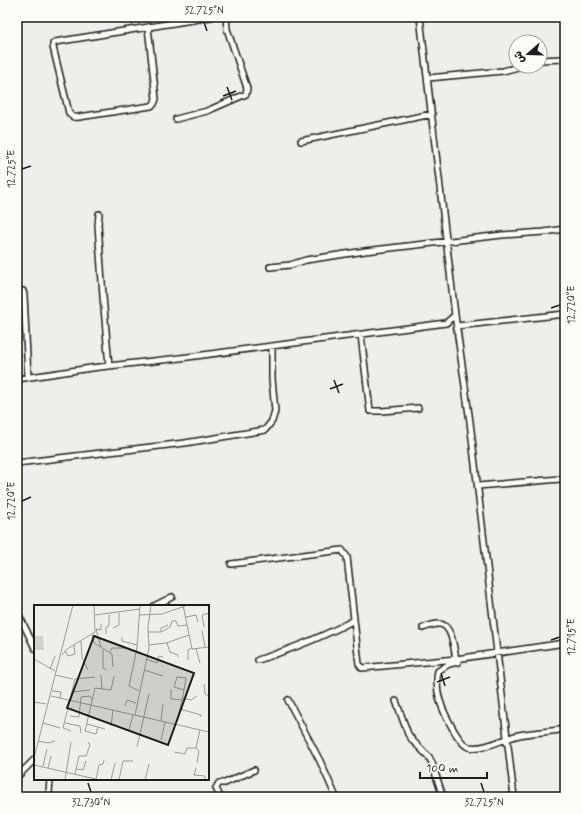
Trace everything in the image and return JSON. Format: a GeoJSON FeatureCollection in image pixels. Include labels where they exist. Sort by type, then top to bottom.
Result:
{"type":"FeatureCollection","features":[{"type":"Feature","properties":{"kind":"street"},"geometry":{"type":"LineString","coordinates":[[148,27],[156,99],[154,104],[150,106],[75,118],[72,116],[69,113],[53,44],[58,40],[93,36],[148,27],[212,17]]}},
{"type":"Feature","properties":{"kind":"street"},"geometry":{"type":"LineString","coordinates":[[176,119],[208,111],[246,94],[247,88],[227,29],[226,17]]}},
{"type":"Feature","properties":{"kind":"street"},"geometry":{"type":"LineString","coordinates":[[420,17],[455,315],[478,486],[498,654],[506,739],[514,797]]}},
{"type":"Feature","properties":{"kind":"street"},"geometry":{"type":"LineString","coordinates":[[548,60],[563,59]]}},
{"type":"Feature","properties":{"kind":"street"},"geometry":{"type":"LineString","coordinates":[[428,78],[508,69]]}},
{"type":"Feature","properties":{"kind":"street"},"geometry":{"type":"LineString","coordinates":[[301,141],[432,114]]}},
{"type":"Feature","properties":{"kind":"street"},"geometry":{"type":"LineString","coordinates":[[99,214],[98,225],[102,296],[109,366]]}},
{"type":"Feature","properties":{"kind":"street"},"geometry":{"type":"LineString","coordinates":[[270,267],[290,265],[306,260],[365,251],[565,229]]}},
{"type":"Feature","properties":{"kind":"street"},"geometry":{"type":"LineString","coordinates":[[17,291],[23,291],[24,295],[28,377]]}},
{"type":"Feature","properties":{"kind":"street"},"geometry":{"type":"LineString","coordinates":[[17,378],[446,323],[457,328],[565,314]]}},
{"type":"Feature","properties":{"kind":"street"},"geometry":{"type":"LineString","coordinates":[[446,323],[455,315]]}},
{"type":"Feature","properties":{"kind":"street"},"geometry":{"type":"LineString","coordinates":[[361,335],[370,411],[418,408]]}},
{"type":"Feature","properties":{"kind":"street"},"geometry":{"type":"LineString","coordinates":[[17,463],[185,443],[265,430],[268,428],[272,420],[275,410],[272,379],[272,346]]}},
{"type":"Feature","properties":{"kind":"street"},"geometry":{"type":"LineString","coordinates":[[478,486],[560,479],[565,477]]}},
{"type":"Feature","properties":{"kind":"street"},"geometry":{"type":"LineString","coordinates":[[231,564],[342,550],[347,557],[359,664],[362,668],[498,654]]}},
{"type":"Feature","properties":{"kind":"street"},"geometry":{"type":"LineString","coordinates":[[156,605],[172,597]]}},
{"type":"Feature","properties":{"kind":"street"},"geometry":{"type":"LineString","coordinates":[[17,611],[34,642]]}},
{"type":"Feature","properties":{"kind":"street"},"geometry":{"type":"LineString","coordinates":[[258,660],[313,641],[354,620]]}},
{"type":"Feature","properties":{"kind":"street"},"geometry":{"type":"LineString","coordinates":[[423,628],[437,624],[444,625],[448,629],[456,659]]}},
{"type":"Feature","properties":{"kind":"street"},"geometry":{"type":"LineString","coordinates":[[565,643],[449,664],[438,671],[436,681],[442,706],[462,742],[469,747],[486,746],[521,735],[565,729]]}},
{"type":"Feature","properties":{"kind":"street"},"geometry":{"type":"LineString","coordinates":[[288,700],[320,761],[336,797]]}},
{"type":"Feature","properties":{"kind":"street"},"geometry":{"type":"LineString","coordinates":[[396,701],[408,734],[429,757],[432,763],[443,797]]}},
{"type":"Feature","properties":{"kind":"street"},"geometry":{"type":"LineString","coordinates":[[17,777],[34,760]]}},
{"type":"Feature","properties":{"kind":"street"},"geometry":{"type":"LineString","coordinates":[[220,797],[216,788],[219,783],[225,783],[254,770]]}},
{"type":"Feature","properties":{"kind":"street"},"geometry":{"type":"LineString","coordinates":[[45,797],[49,793],[50,780]]}}]}
